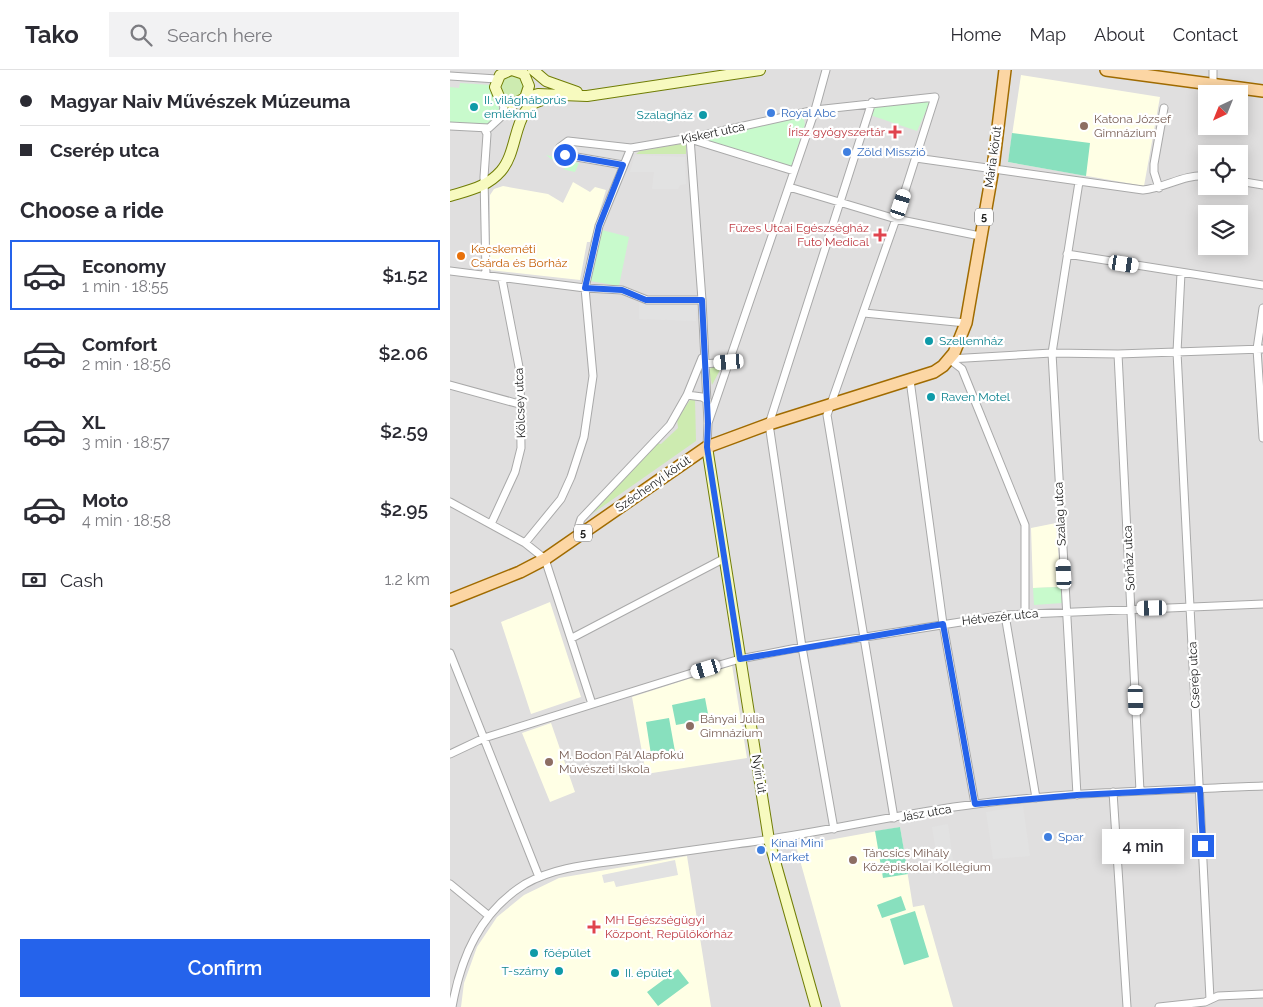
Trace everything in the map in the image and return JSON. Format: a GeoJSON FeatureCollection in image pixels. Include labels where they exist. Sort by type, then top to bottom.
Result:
{"type":"FeatureCollection","features":[{"type":"Feature","properties":{"kind":"main road","name":"Mária körút"},"geometry":{"type":"LineString","coordinates":[[949,359],[962,336],[966,323],[993,168],[1005,70]]}},
{"type":"Feature","properties":{"kind":"main road"},"geometry":{"type":"LineString","coordinates":[[1106,70],[1263,91]]}},
{"type":"Feature","properties":{"kind":"main road","name":"Széchenyi körút"},"geometry":{"type":"LineString","coordinates":[[450,600],[520,572],[545,558],[707,447],[769,424],[934,372],[949,359]]}},
{"type":"Feature","properties":{"kind":"street"},"geometry":{"type":"LineString","coordinates":[[450,76],[497,79],[510,70],[527,74],[587,96]]}},
{"type":"Feature","properties":{"kind":"street"},"geometry":{"type":"LineString","coordinates":[[450,196],[485,185],[502,170],[509,159],[523,113],[536,101],[587,96],[760,70]]}},
{"type":"Feature","properties":{"kind":"street"},"geometry":{"type":"LineString","coordinates":[[708,423],[815,110],[826,70]]}},
{"type":"Feature","properties":{"kind":"street"},"geometry":{"type":"LineString","coordinates":[[1213,70],[1213,84]]}},
{"type":"Feature","properties":{"kind":"street"},"geometry":{"type":"LineString","coordinates":[[516,135],[516,118],[529,90],[527,74]]}},
{"type":"Feature","properties":{"kind":"street"},"geometry":{"type":"LineString","coordinates":[[450,126],[485,130],[494,125],[502,116],[504,107],[496,91],[497,79]]}},
{"type":"Feature","properties":{"kind":"street"},"geometry":{"type":"LineString","coordinates":[[500,99],[513,104],[538,94],[587,96]]}},
{"type":"Feature","properties":{"kind":"street","name":"Kiskert utca"},"geometry":{"type":"LineString","coordinates":[[623,165],[563,154],[560,148],[568,141],[631,148],[690,138],[815,110],[872,102],[935,97],[916,158]]}},
{"type":"Feature","properties":{"kind":"street"},"geometry":{"type":"LineString","coordinates":[[834,829],[802,648],[769,424],[838,202],[872,102]]}},
{"type":"Feature","properties":{"kind":"street"},"geometry":{"type":"LineString","coordinates":[[1159,188],[1154,172],[1154,164],[1164,108]]}},
{"type":"Feature","properties":{"kind":"street"},"geometry":{"type":"LineString","coordinates":[[485,130],[487,134],[485,185],[486,275]]}},
{"type":"Feature","properties":{"kind":"street"},"geometry":{"type":"LineString","coordinates":[[707,447],[708,423],[703,364],[702,300],[690,138],[794,171]]}},
{"type":"Feature","properties":{"kind":"street"},"geometry":{"type":"LineString","coordinates":[[526,543],[564,494],[584,436],[593,376],[585,288],[599,226],[631,148]]}},
{"type":"Feature","properties":{"kind":"street"},"geometry":{"type":"LineString","coordinates":[[894,818],[827,415],[864,313],[916,158],[1143,190],[1159,188],[1186,178],[1198,177]]}},
{"type":"Feature","properties":{"kind":"street","name":"Szalag utca"},"geometry":{"type":"LineString","coordinates":[[1077,795],[1052,353],[1079,182]]}},
{"type":"Feature","properties":{"kind":"street"},"geometry":{"type":"LineString","coordinates":[[1248,182],[1263,185]]}},
{"type":"Feature","properties":{"kind":"street"},"geometry":{"type":"LineString","coordinates":[[789,187],[896,219],[980,236]]}},
{"type":"Feature","properties":{"kind":"street"},"geometry":{"type":"LineString","coordinates":[[1067,254],[1263,286]]}},
{"type":"Feature","properties":{"kind":"street"},"geometry":{"type":"LineString","coordinates":[[450,271],[486,275],[502,279],[622,290],[646,300],[702,300]]}},
{"type":"Feature","properties":{"kind":"street","name":"Cserép utca"},"geometry":{"type":"LineString","coordinates":[[1181,273],[1178,352],[1210,999]]}},
{"type":"Feature","properties":{"kind":"street","name":"Kölcsey utca"},"geometry":{"type":"LineString","coordinates":[[491,524],[515,472],[519,456],[522,392],[520,372],[502,279]]}},
{"type":"Feature","properties":{"kind":"street"},"geometry":{"type":"LineString","coordinates":[[1263,308],[1260,349],[1263,438]]}},
{"type":"Feature","properties":{"kind":"street"},"geometry":{"type":"LineString","coordinates":[[864,313],[966,323]]}},
{"type":"Feature","properties":{"kind":"street"},"geometry":{"type":"LineString","coordinates":[[949,359],[1052,353],[1118,354],[1260,349]]}},
{"type":"Feature","properties":{"kind":"street"},"geometry":{"type":"LineString","coordinates":[[582,534],[579,525],[581,519],[670,425],[687,395],[704,353]]}},
{"type":"Feature","properties":{"kind":"street","name":"Sörház utca"},"geometry":{"type":"LineString","coordinates":[[1118,354],[1140,791]]}},
{"type":"Feature","properties":{"kind":"street"},"geometry":{"type":"LineString","coordinates":[[949,359],[962,370],[1025,524],[1025,614]]}},
{"type":"Feature","properties":{"kind":"street"},"geometry":{"type":"LineString","coordinates":[[703,364],[729,362]]}},
{"type":"Feature","properties":{"kind":"street"},"geometry":{"type":"LineString","coordinates":[[910,380],[943,624],[975,804]]}},
{"type":"Feature","properties":{"kind":"street"},"geometry":{"type":"LineString","coordinates":[[450,385],[520,404]]}},
{"type":"Feature","properties":{"kind":"street"},"geometry":{"type":"LineString","coordinates":[[687,395],[702,396],[707,400]]}},
{"type":"Feature","properties":{"kind":"street","name":"Nyíri út"},"geometry":{"type":"LineString","coordinates":[[707,447],[769,840],[816,1007]]}},
{"type":"Feature","properties":{"kind":"street"},"geometry":{"type":"LineString","coordinates":[[450,502],[526,543],[545,558],[592,704]]}},
{"type":"Feature","properties":{"kind":"street"},"geometry":{"type":"LineString","coordinates":[[572,638],[725,558]]}},
{"type":"Feature","properties":{"kind":"street","name":"Hétvezér utca"},"geometry":{"type":"LineString","coordinates":[[450,754],[484,738],[740,659],[863,637],[1005,615],[1132,608],[1263,604]]}},
{"type":"Feature","properties":{"kind":"street"},"geometry":{"type":"LineString","coordinates":[[1005,615],[1036,798]]}},
{"type":"Feature","properties":{"kind":"street"},"geometry":{"type":"LineString","coordinates":[[450,653],[539,877]]}},
{"type":"Feature","properties":{"kind":"street","name":"Jász utca"},"geometry":{"type":"LineString","coordinates":[[452,1007],[453,981],[469,946],[489,916],[513,892],[549,872],[769,840],[975,804],[1113,792],[1263,786]]}},
{"type":"Feature","properties":{"kind":"street"},"geometry":{"type":"LineString","coordinates":[[1113,792],[1127,1007]]}},
{"type":"Feature","properties":{"kind":"street"},"geometry":{"type":"LineString","coordinates":[[450,884],[489,916]]}},
{"type":"Feature","properties":{"kind":"street"},"geometry":{"type":"LineString","coordinates":[[1158,1007],[1205,1002],[1218,996],[1263,994]]}},
{"type":"Feature","properties":{"kind":"shaded area"},"geometry":{"type":"Polygon","coordinates":[[[450,70],[1263,70],[1263,1007],[450,1007],[450,70]]]}},
{"type":"Feature","properties":{"kind":"shaded area","name":"Katona József Gimnázium"},"geometry":{"type":"Polygon","coordinates":[[[1021,75],[1160,97],[1144,186],[1008,162],[1021,75]]]}},
{"type":"Feature","properties":{"kind":"shaded area"},"geometry":{"type":"Polygon","coordinates":[[[567,143],[623,152],[622,161],[566,152],[567,143]]]}},
{"type":"Feature","properties":{"kind":"shaded area"},"geometry":{"type":"Polygon","coordinates":[[[635,155],[685,157],[686,184],[680,185],[678,189],[652,189],[654,172],[630,172],[635,155]]]}},
{"type":"Feature","properties":{"kind":"shaded area"},"geometry":{"type":"Polygon","coordinates":[[[573,182],[590,192],[595,187],[606,190],[590,242],[587,242],[580,280],[490,270],[490,195],[494,189],[503,186],[548,194],[563,203],[573,182]]]}},
{"type":"Feature","properties":{"kind":"shaded area"},"geometry":{"type":"Polygon","coordinates":[[[639,301],[697,303],[696,321],[639,319],[639,301]]]}},
{"type":"Feature","properties":{"kind":"shaded area"},"geometry":{"type":"Polygon","coordinates":[[[1056,523],[1061,587],[1033,588],[1031,528],[1056,523]]]}},
{"type":"Feature","properties":{"kind":"shaded area"},"geometry":{"type":"Polygon","coordinates":[[[550,602],[581,697],[531,714],[501,622],[550,602]]]}},
{"type":"Feature","properties":{"kind":"shaded area","name":"Bányai Júlia Gimnázium"},"geometry":{"type":"Polygon","coordinates":[[[732,665],[747,758],[646,774],[632,697],[732,665]]]}},
{"type":"Feature","properties":{"kind":"shaded area","name":"M. Bodon Pál Alapfokú Művészeti Iskola"},"geometry":{"type":"Polygon","coordinates":[[[551,723],[575,792],[550,802],[522,733],[551,723]]]}},
{"type":"Feature","properties":{"kind":"shaded area"},"geometry":{"type":"Polygon","coordinates":[[[1023,806],[1030,856],[993,859],[986,812],[1023,806]]]}},
{"type":"Feature","properties":{"kind":"shaded area"},"geometry":{"type":"Polygon","coordinates":[[[948,824],[953,860],[938,863],[932,827],[948,824]]]}},
{"type":"Feature","properties":{"kind":"shaded area"},"geometry":{"type":"Polygon","coordinates":[[[900,827],[913,907],[924,905],[953,1007],[841,1007],[796,846],[900,827]]]}},
{"type":"Feature","properties":{"kind":"shaded area","name":"MH Egészségügyi Központ, Repülőkórház"},"geometry":{"type":"Polygon","coordinates":[[[687,856],[711,1007],[461,1007],[464,983],[477,947],[497,917],[524,895],[559,878],[687,856]]]}},
{"type":"Feature","properties":{"kind":"shaded area"},"geometry":{"type":"Polygon","coordinates":[[[675,860],[678,875],[616,887],[614,881],[604,883],[602,875],[675,860]]]}},
{"type":"Feature","properties":{"kind":"green space"},"geometry":{"type":"Polygon","coordinates":[[[512,75],[520,79],[524,87],[520,95],[512,99],[504,95],[500,87],[504,79],[512,75]]]}},
{"type":"Feature","properties":{"kind":"green space"},"geometry":{"type":"Polygon","coordinates":[[[460,83],[491,85],[491,93],[500,106],[497,117],[489,126],[450,122],[450,87],[459,88],[460,83]]]}},
{"type":"Feature","properties":{"kind":"green space"},"geometry":{"type":"Polygon","coordinates":[[[931,100],[917,131],[870,115],[874,105],[931,100]]]}},
{"type":"Feature","properties":{"kind":"green space"},"geometry":{"type":"Polygon","coordinates":[[[803,116],[805,124],[791,168],[701,138],[803,116]]]}},
{"type":"Feature","properties":{"kind":"green space"},"geometry":{"type":"Polygon","coordinates":[[[1012,133],[1090,143],[1086,176],[1008,162],[1012,133]]]}},
{"type":"Feature","properties":{"kind":"green space"},"geometry":{"type":"Polygon","coordinates":[[[686,143],[686,154],[636,154],[640,151],[686,143]]]}},
{"type":"Feature","properties":{"kind":"green space"},"geometry":{"type":"Polygon","coordinates":[[[546,155],[579,163],[575,172],[566,170],[546,155]]]}},
{"type":"Feature","properties":{"kind":"green space"},"geometry":{"type":"Polygon","coordinates":[[[602,230],[629,237],[619,286],[590,281],[602,230]]]}},
{"type":"Feature","properties":{"kind":"green space"},"geometry":{"type":"Polygon","coordinates":[[[713,366],[720,370],[712,385],[709,370],[713,366]]]}},
{"type":"Feature","properties":{"kind":"green space"},"geometry":{"type":"Polygon","coordinates":[[[695,399],[696,441],[589,516],[590,511],[654,443],[661,444],[678,428],[677,419],[690,400],[695,399]]]}},
{"type":"Feature","properties":{"kind":"green space"},"geometry":{"type":"Polygon","coordinates":[[[1061,587],[1062,603],[1034,605],[1033,588],[1061,587]]]}},
{"type":"Feature","properties":{"kind":"green space"},"geometry":{"type":"Polygon","coordinates":[[[705,698],[709,719],[676,725],[672,705],[705,698]]]}},
{"type":"Feature","properties":{"kind":"green space"},"geometry":{"type":"Polygon","coordinates":[[[669,718],[676,757],[652,761],[646,722],[669,718]]]}},
{"type":"Feature","properties":{"kind":"green space"},"geometry":{"type":"Polygon","coordinates":[[[900,827],[908,874],[883,878],[875,831],[900,827]]]}},
{"type":"Feature","properties":{"kind":"green space"},"geometry":{"type":"Polygon","coordinates":[[[901,896],[906,910],[882,918],[877,905],[901,896]]]}},
{"type":"Feature","properties":{"kind":"green space"},"geometry":{"type":"Polygon","coordinates":[[[915,911],[929,957],[904,965],[890,919],[915,911]]]}},
{"type":"Feature","properties":{"kind":"green space"},"geometry":{"type":"Polygon","coordinates":[[[678,969],[689,983],[658,1006],[647,992],[678,969]]]}},
{"type":"Feature","properties":{"kind":"place","name":"II. világháborús emlékmű"},"geometry":{"type":"Point","coordinates":[474,107]}},
{"type":"Feature","properties":{"kind":"place","name":"Royal Abc"},"geometry":{"type":"Point","coordinates":[771,113]}},
{"type":"Feature","properties":{"kind":"place","name":"Szalagház"},"geometry":{"type":"Point","coordinates":[703,115]}},
{"type":"Feature","properties":{"kind":"place","name":"Katona József Gimnázium"},"geometry":{"type":"Point","coordinates":[1084,126]}},
{"type":"Feature","properties":{"kind":"place","name":"Írisz gyógyszertár"},"geometry":{"type":"Point","coordinates":[895,132]}},
{"type":"Feature","properties":{"kind":"place","name":"Zöld Misszió"},"geometry":{"type":"Point","coordinates":[847,152]}},
{"type":"Feature","properties":{"kind":"place","name":"Füzes Utcai Egészségház Futo Medical"},"geometry":{"type":"Point","coordinates":[880,235]}},
{"type":"Feature","properties":{"kind":"place","name":"Kecskeméti Csárda és Borház"},"geometry":{"type":"Point","coordinates":[461,256]}},
{"type":"Feature","properties":{"kind":"place","name":"Szellemház"},"geometry":{"type":"Point","coordinates":[929,341]}},
{"type":"Feature","properties":{"kind":"place","name":"Raven Motel"},"geometry":{"type":"Point","coordinates":[931,397]}},
{"type":"Feature","properties":{"kind":"place","name":"Bányai Júlia Gimnázium"},"geometry":{"type":"Point","coordinates":[690,726]}},
{"type":"Feature","properties":{"kind":"place","name":"M. Bodon Pál Alapfokú Művészeti Iskola"},"geometry":{"type":"Point","coordinates":[549,762]}},
{"type":"Feature","properties":{"kind":"place","name":"Spar"},"geometry":{"type":"Point","coordinates":[1048,837]}},
{"type":"Feature","properties":{"kind":"place","name":"Kínai Mini Market"},"geometry":{"type":"Point","coordinates":[761,850]}},
{"type":"Feature","properties":{"kind":"place","name":"Táncsics Mihály Középiskolai Kollégium"},"geometry":{"type":"Point","coordinates":[853,860]}},
{"type":"Feature","properties":{"kind":"place","name":"MH Egészségügyi Központ, Repülőkórház"},"geometry":{"type":"Point","coordinates":[594,927]}},
{"type":"Feature","properties":{"kind":"place","name":"főépület"},"geometry":{"type":"Point","coordinates":[534,953]}},
{"type":"Feature","properties":{"kind":"place","name":"T-szárny"},"geometry":{"type":"Point","coordinates":[559,971]}},
{"type":"Feature","properties":{"kind":"place","name":"II. épület"},"geometry":{"type":"Point","coordinates":[615,973]}},
{"type":"Feature","properties":{"kind":"route"},"geometry":{"type":"LineString","coordinates":[[565,155],[623,165],[599,226],[590,259],[585,288],[622,290],[646,300],[702,300],[703,364],[708,423],[707,447],[740,659],[943,624],[975,804],[1113,792],[1200,789],[1203,846]]}}]}
